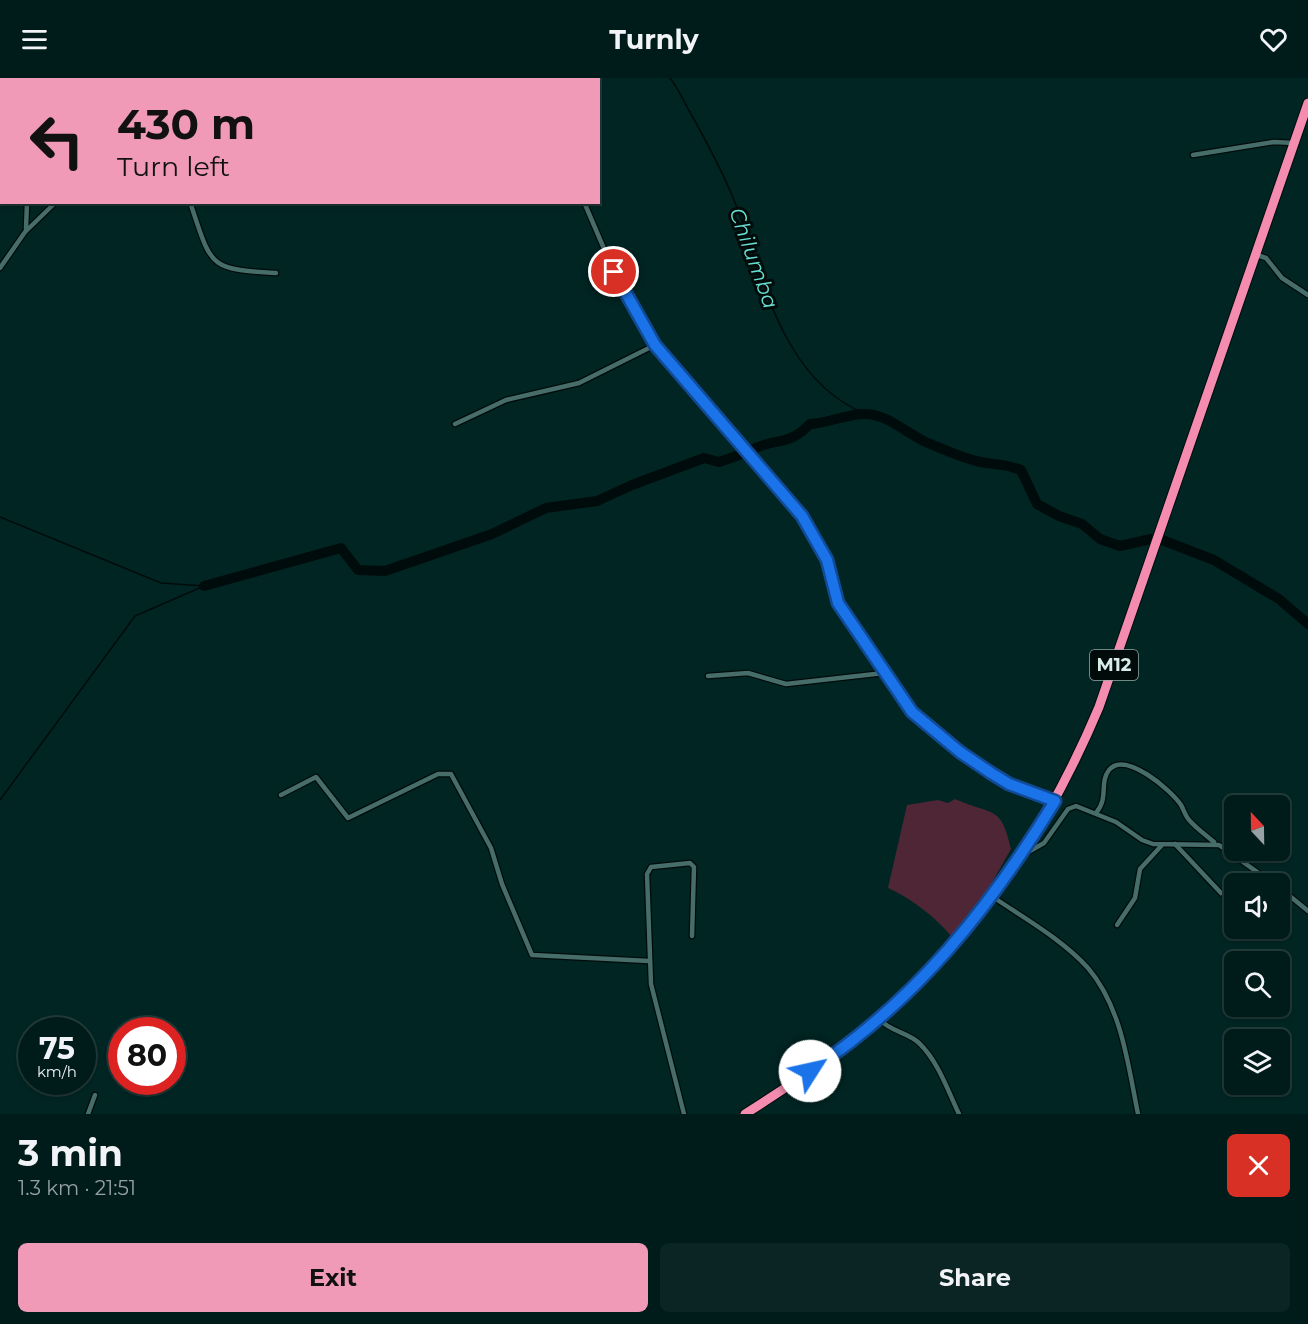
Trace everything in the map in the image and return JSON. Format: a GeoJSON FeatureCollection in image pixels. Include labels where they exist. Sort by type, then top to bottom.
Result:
{"type":"FeatureCollection","features":[{"type":"Feature","properties":{"kind":"highway","name":"M12"},"geometry":{"type":"LineString","coordinates":[[746,1114],[825,1061],[879,1019],[951,950],[993,897],[1055,801],[1099,707],[1308,103]]}},
{"type":"Feature","properties":{"kind":"street"},"geometry":{"type":"LineString","coordinates":[[1193,155],[1274,142],[1294,144]]}},
{"type":"Feature","properties":{"kind":"street"},"geometry":{"type":"LineString","coordinates":[[26,232],[27,204]]}},
{"type":"Feature","properties":{"kind":"street"},"geometry":{"type":"LineString","coordinates":[[0,268],[26,232],[54,204]]}},
{"type":"Feature","properties":{"kind":"street"},"geometry":{"type":"LineString","coordinates":[[191,204],[207,251],[215,261],[232,271],[276,273]]}},
{"type":"Feature","properties":{"kind":"street"},"geometry":{"type":"LineString","coordinates":[[585,204],[614,272],[655,345],[802,516],[827,560],[838,603],[912,712],[960,752],[1009,784],[1055,801]]}},
{"type":"Feature","properties":{"kind":"street"},"geometry":{"type":"LineString","coordinates":[[1254,255],[1266,258],[1282,278],[1308,295]]}},
{"type":"Feature","properties":{"kind":"street"},"geometry":{"type":"LineString","coordinates":[[455,424],[494,404],[579,383],[655,345]]}},
{"type":"Feature","properties":{"kind":"street"},"geometry":{"type":"LineString","coordinates":[[708,676],[748,674],[786,684],[884,673]]}},
{"type":"Feature","properties":{"kind":"street"},"geometry":{"type":"LineString","coordinates":[[1096,813],[1104,802],[1107,772],[1114,766],[1122,765],[1141,770],[1153,777],[1180,802],[1188,819],[1216,844],[1258,873]]}},
{"type":"Feature","properties":{"kind":"street"},"geometry":{"type":"LineString","coordinates":[[281,795],[316,777],[348,818],[438,774],[451,774],[491,848],[502,884],[532,955],[649,961]]}},
{"type":"Feature","properties":{"kind":"street"},"geometry":{"type":"LineString","coordinates":[[1022,855],[1044,843],[1070,807],[1076,806],[1116,822],[1142,840],[1162,845],[1216,844]]}},
{"type":"Feature","properties":{"kind":"street"},"geometry":{"type":"LineString","coordinates":[[1175,844],[1221,893]]}},
{"type":"Feature","properties":{"kind":"street"},"geometry":{"type":"LineString","coordinates":[[1117,925],[1135,898],[1140,869],[1162,845]]}},
{"type":"Feature","properties":{"kind":"street"},"geometry":{"type":"LineString","coordinates":[[684,1114],[655,1009],[649,961],[647,874],[651,867],[690,863],[694,867],[692,936]]}},
{"type":"Feature","properties":{"kind":"street"},"geometry":{"type":"LineString","coordinates":[[1290,896],[1308,911]]}},
{"type":"Feature","properties":{"kind":"street"},"geometry":{"type":"LineString","coordinates":[[993,897],[1076,957],[1096,980],[1120,1030],[1138,1114]]}},
{"type":"Feature","properties":{"kind":"street"},"geometry":{"type":"LineString","coordinates":[[879,1019],[889,1029],[911,1037],[924,1049],[959,1114]]}},
{"type":"Feature","properties":{"kind":"street"},"geometry":{"type":"LineString","coordinates":[[88,1114],[95,1095]]}},
{"type":"Feature","properties":{"kind":"shaded area"},"geometry":{"type":"Polygon","coordinates":[[[955,799],[987,810],[999,818],[1011,849],[986,893],[951,936],[922,909],[888,888],[907,805],[938,800],[948,803],[955,799]]]}},
{"type":"Feature","properties":{"kind":"waterway","name":"Chilumba"},"geometry":{"type":"LineString","coordinates":[[670,78],[724,177],[770,302],[798,357],[816,380],[839,400],[866,414]]}},
{"type":"Feature","properties":{"kind":"waterway"},"geometry":{"type":"LineString","coordinates":[[751,450],[795,436],[810,424],[858,414],[882,417],[920,439],[960,456],[1021,470],[1037,504],[1059,516],[1082,524],[1100,539],[1120,546],[1151,539]]}},
{"type":"Feature","properties":{"kind":"waterway"},"geometry":{"type":"LineString","coordinates":[[204,586],[341,548],[358,570],[385,571],[492,534],[546,508],[597,501],[704,458],[719,462],[742,454]]}},
{"type":"Feature","properties":{"kind":"waterway"},"geometry":{"type":"LineString","coordinates":[[0,517],[161,583],[204,586]]}},
{"type":"Feature","properties":{"kind":"waterway"},"geometry":{"type":"LineString","coordinates":[[1162,540],[1214,560],[1279,599],[1308,624]]}},
{"type":"Feature","properties":{"kind":"waterway"},"geometry":{"type":"LineString","coordinates":[[0,800],[135,616],[204,586]]}},
{"type":"Feature","properties":{"kind":"route"},"geometry":{"type":"LineString","coordinates":[[614,272],[645,331],[655,345],[802,516],[824,552],[831,570],[838,603],[904,703],[924,724],[991,773],[1027,792],[1055,801],[1003,883],[951,950],[879,1019],[810,1071]]}}]}
